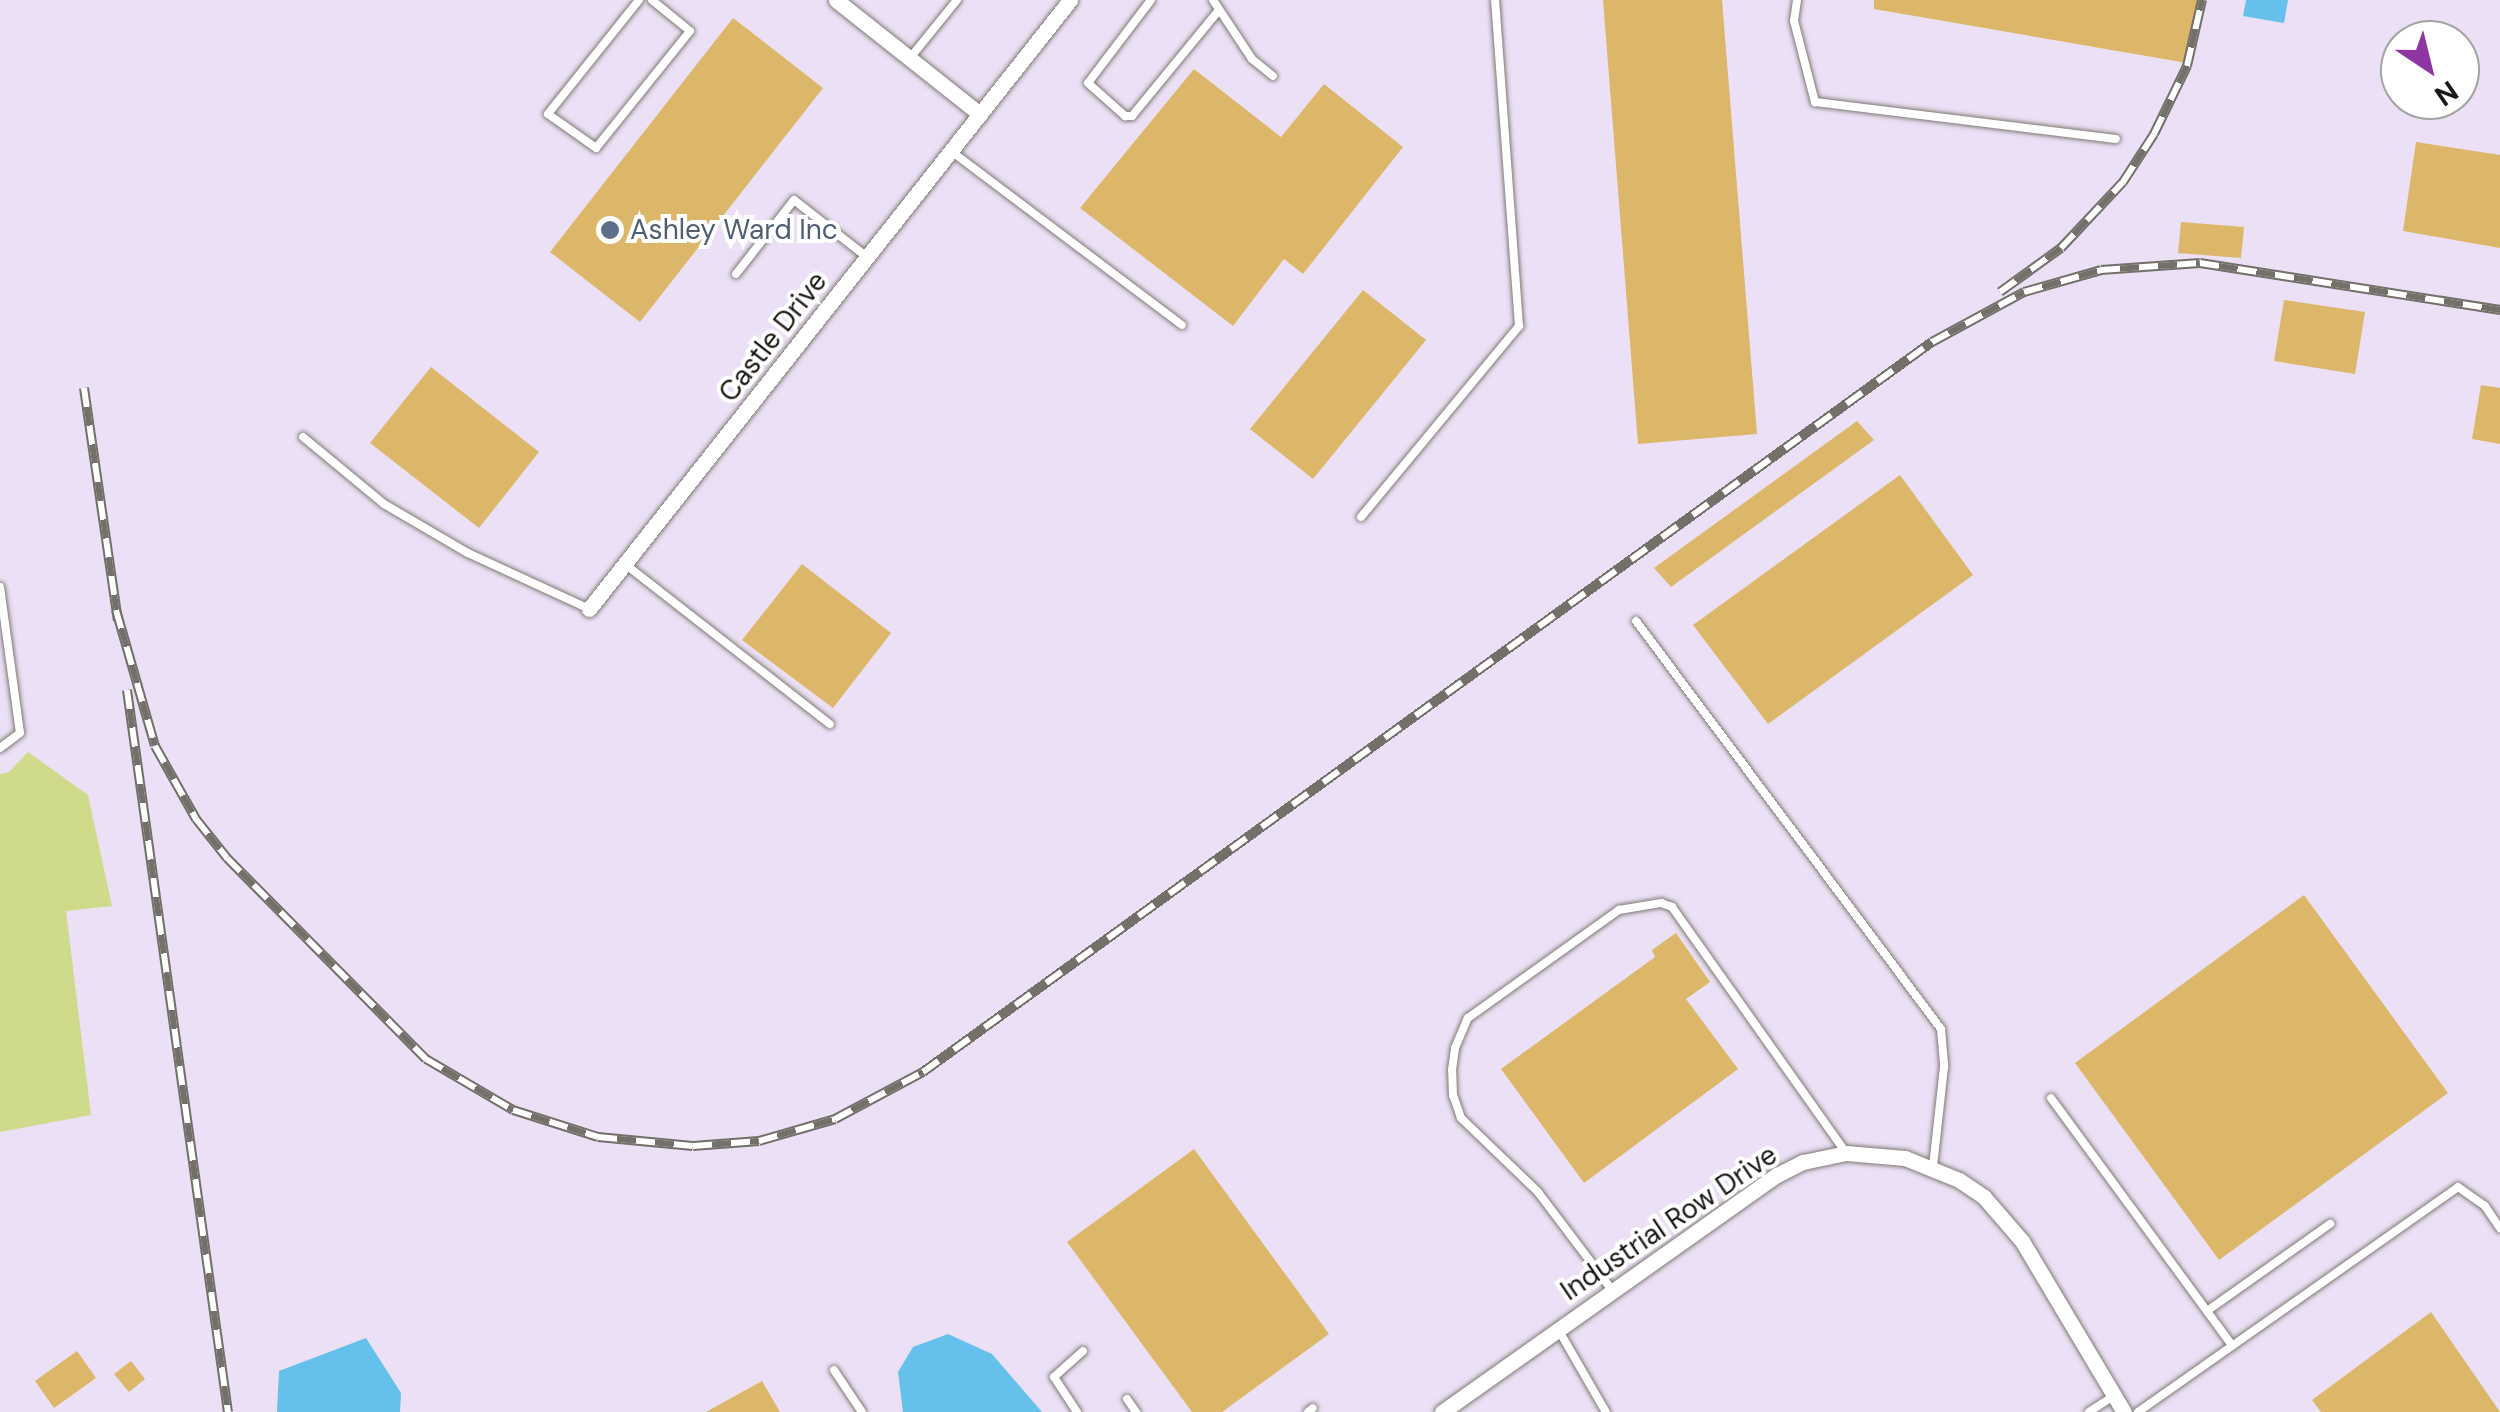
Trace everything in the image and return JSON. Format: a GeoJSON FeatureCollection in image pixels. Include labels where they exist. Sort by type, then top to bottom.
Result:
{"type":"FeatureCollection","features":[{"type":"Feature","properties":{"kind":"street"},"geometry":{"type":"LineString","coordinates":[[836,0],[980,114]]}},
{"type":"Feature","properties":{"kind":"street","name":"Castle Drive"},"geometry":{"type":"LineString","coordinates":[[589,609],[1070,0]]}},
{"type":"Feature","properties":{"kind":"street","name":"Industrial Row Drive"},"geometry":{"type":"LineString","coordinates":[[1442,1412],[1777,1175],[1804,1162],[1846,1152],[1876,1153],[1933,1167],[1984,1197],[2004,1217],[2124,1412]]}},
{"type":"Feature","properties":{"kind":"lane"},"geometry":{"type":"LineString","coordinates":[[639,0],[548,114],[596,148],[690,31],[652,0]]}},
{"type":"Feature","properties":{"kind":"lane"},"geometry":{"type":"LineString","coordinates":[[910,58],[957,0]]}},
{"type":"Feature","properties":{"kind":"lane"},"geometry":{"type":"LineString","coordinates":[[1150,0],[1088,83],[1124,116],[1132,116],[1219,10]]}},
{"type":"Feature","properties":{"kind":"lane"},"geometry":{"type":"LineString","coordinates":[[1212,0],[1252,59],[1274,76]]}},
{"type":"Feature","properties":{"kind":"lane"},"geometry":{"type":"LineString","coordinates":[[1361,517],[1519,326],[1495,0]]}},
{"type":"Feature","properties":{"kind":"lane"},"geometry":{"type":"LineString","coordinates":[[1797,0],[1794,21],[1815,102],[2116,139]]}},
{"type":"Feature","properties":{"kind":"lane"},"geometry":{"type":"LineString","coordinates":[[951,151],[1182,325]]}},
{"type":"Feature","properties":{"kind":"lane"},"geometry":{"type":"LineString","coordinates":[[736,274],[794,200],[868,257]]}},
{"type":"Feature","properties":{"kind":"lane"},"geometry":{"type":"LineString","coordinates":[[304,438],[384,504],[500,570],[589,609]]}},
{"type":"Feature","properties":{"kind":"lane"},"geometry":{"type":"LineString","coordinates":[[626,564],[830,724]]}},
{"type":"Feature","properties":{"kind":"lane"},"geometry":{"type":"LineString","coordinates":[[0,586],[20,732],[0,748]]}},
{"type":"Feature","properties":{"kind":"lane"},"geometry":{"type":"LineString","coordinates":[[1636,621],[1941,1029],[1944,1067],[1933,1167]]}},
{"type":"Feature","properties":{"kind":"lane"},"geometry":{"type":"LineString","coordinates":[[1612,1290],[1538,1192],[1461,1118],[1453,1095],[1452,1070],[1454,1048],[1468,1018],[1619,910],[1661,903],[1672,907],[1846,1152]]}},
{"type":"Feature","properties":{"kind":"lane"},"geometry":{"type":"LineString","coordinates":[[2050,1098],[2232,1345]]}},
{"type":"Feature","properties":{"kind":"lane"},"geometry":{"type":"LineString","coordinates":[[2138,1412],[2458,1187],[2485,1206],[2500,1228]]}},
{"type":"Feature","properties":{"kind":"lane"},"geometry":{"type":"LineString","coordinates":[[2207,1311],[2330,1224]]}},
{"type":"Feature","properties":{"kind":"lane"},"geometry":{"type":"LineString","coordinates":[[1558,1329],[1606,1412]]}},
{"type":"Feature","properties":{"kind":"lane"},"geometry":{"type":"LineString","coordinates":[[1077,1412],[1054,1377],[1083,1352]]}},
{"type":"Feature","properties":{"kind":"lane"},"geometry":{"type":"LineString","coordinates":[[834,1370],[862,1412]]}},
{"type":"Feature","properties":{"kind":"lane"},"geometry":{"type":"LineString","coordinates":[[2088,1412],[2114,1396]]}},
{"type":"Feature","properties":{"kind":"lane"},"geometry":{"type":"LineString","coordinates":[[1127,1399],[1136,1412]]}},
{"type":"Feature","properties":{"kind":"shaded area"},"geometry":{"type":"Polygon","coordinates":[[[0,0],[2500,0],[2500,1412],[0,1412],[0,0]]]}},
{"type":"Feature","properties":{"kind":"green space"},"geometry":{"type":"Polygon","coordinates":[[[28,752],[88,795],[112,906],[66,911],[91,1115],[0,1132],[0,774],[9,772],[28,752]]]}},
{"type":"Feature","properties":{"kind":"water"},"geometry":{"type":"Polygon","coordinates":[[[2246,0],[2288,0],[2284,23],[2243,16],[2246,0]]]}},
{"type":"Feature","properties":{"kind":"water"},"geometry":{"type":"Polygon","coordinates":[[[948,1334],[992,1354],[1042,1412],[903,1412],[898,1372],[913,1347],[948,1334]]]}},
{"type":"Feature","properties":{"kind":"water"},"geometry":{"type":"Polygon","coordinates":[[[366,1338],[401,1393],[400,1412],[277,1412],[279,1371],[366,1338]]]}},
{"type":"Feature","properties":{"kind":"building"},"geometry":{"type":"Polygon","coordinates":[[[1603,0],[1722,0],[1757,434],[1638,444],[1603,0]]]}},
{"type":"Feature","properties":{"kind":"building"},"geometry":{"type":"Polygon","coordinates":[[[1874,0],[2198,0],[2187,63],[1874,9],[1874,0]]]}},
{"type":"Feature","properties":{"kind":"building"},"geometry":{"type":"Polygon","coordinates":[[[733,18],[823,88],[640,322],[550,252],[733,18]]]}},
{"type":"Feature","properties":{"kind":"building"},"geometry":{"type":"Polygon","coordinates":[[[1194,69],[1281,137],[1324,84],[1403,147],[1303,274],[1284,259],[1233,326],[1080,208],[1194,69]]]}},
{"type":"Feature","properties":{"kind":"building"},"geometry":{"type":"Polygon","coordinates":[[[2416,142],[2500,155],[2500,248],[2403,231],[2416,142]]]}},
{"type":"Feature","properties":{"kind":"building"},"geometry":{"type":"Polygon","coordinates":[[[2181,222],[2244,227],[2241,258],[2178,253],[2181,222]]]}},
{"type":"Feature","properties":{"kind":"building"},"geometry":{"type":"Polygon","coordinates":[[[1363,290],[1426,340],[1313,479],[1250,429],[1363,290]]]}},
{"type":"Feature","properties":{"kind":"building"},"geometry":{"type":"Polygon","coordinates":[[[2284,300],[2365,312],[2355,374],[2274,361],[2284,300]]]}},
{"type":"Feature","properties":{"kind":"building"},"geometry":{"type":"Polygon","coordinates":[[[431,367],[539,452],[479,528],[370,443],[431,367]]]}},
{"type":"Feature","properties":{"kind":"building"},"geometry":{"type":"Polygon","coordinates":[[[2481,385],[2500,388],[2500,444],[2472,439],[2481,385]]]}},
{"type":"Feature","properties":{"kind":"building"},"geometry":{"type":"Polygon","coordinates":[[[1857,421],[1874,440],[1671,587],[1654,568],[1857,421]]]}},
{"type":"Feature","properties":{"kind":"building"},"geometry":{"type":"Polygon","coordinates":[[[1900,475],[1973,575],[1768,724],[1693,625],[1900,475]]]}},
{"type":"Feature","properties":{"kind":"building"},"geometry":{"type":"Polygon","coordinates":[[[802,564],[891,633],[833,708],[742,640],[802,564]]]}},
{"type":"Feature","properties":{"kind":"building"},"geometry":{"type":"Polygon","coordinates":[[[2304,895],[2448,1093],[2219,1260],[2075,1063],[2304,895]]]}},
{"type":"Feature","properties":{"kind":"building"},"geometry":{"type":"Polygon","coordinates":[[[1676,933],[1710,982],[1686,999],[1738,1069],[1584,1183],[1501,1069],[1655,957],[1652,950],[1676,933]]]}},
{"type":"Feature","properties":{"kind":"building"},"geometry":{"type":"Polygon","coordinates":[[[1194,1149],[1329,1334],[1222,1412],[1192,1412],[1067,1242],[1194,1149]]]}},
{"type":"Feature","properties":{"kind":"building"},"geometry":{"type":"Polygon","coordinates":[[[2431,1312],[2500,1412],[2321,1412],[2312,1400],[2431,1312]]]}},
{"type":"Feature","properties":{"kind":"building"},"geometry":{"type":"Polygon","coordinates":[[[77,1351],[96,1378],[54,1408],[35,1381],[77,1351]]]}},
{"type":"Feature","properties":{"kind":"building"},"geometry":{"type":"Polygon","coordinates":[[[131,1361],[145,1379],[129,1392],[114,1374],[131,1361]]]}},
{"type":"Feature","properties":{"kind":"building"},"geometry":{"type":"Polygon","coordinates":[[[762,1381],[780,1412],[706,1412],[762,1381]]]}},
{"type":"Feature","properties":{"kind":"railway"},"geometry":{"type":"LineString","coordinates":[[2000,292],[2061,248],[2123,182],[2154,134],[2187,66],[2202,0]]}},
{"type":"Feature","properties":{"kind":"railway"},"geometry":{"type":"LineString","coordinates":[[116,610],[155,746],[196,819],[227,858],[426,1059],[513,1110],[598,1137],[693,1146],[759,1141],[835,1119],[923,1072],[1932,342],[2024,292],[2101,270],[2200,263],[2500,310]]}},
{"type":"Feature","properties":{"kind":"railway"},"geometry":{"type":"LineString","coordinates":[[84,388],[118,621]]}},
{"type":"Feature","properties":{"kind":"railway"},"geometry":{"type":"LineString","coordinates":[[127,690],[228,1412]]}},
{"type":"Feature","properties":{"kind":"place","name":"Ashley Ward Inc"},"geometry":{"type":"Point","coordinates":[610,230]}}]}
